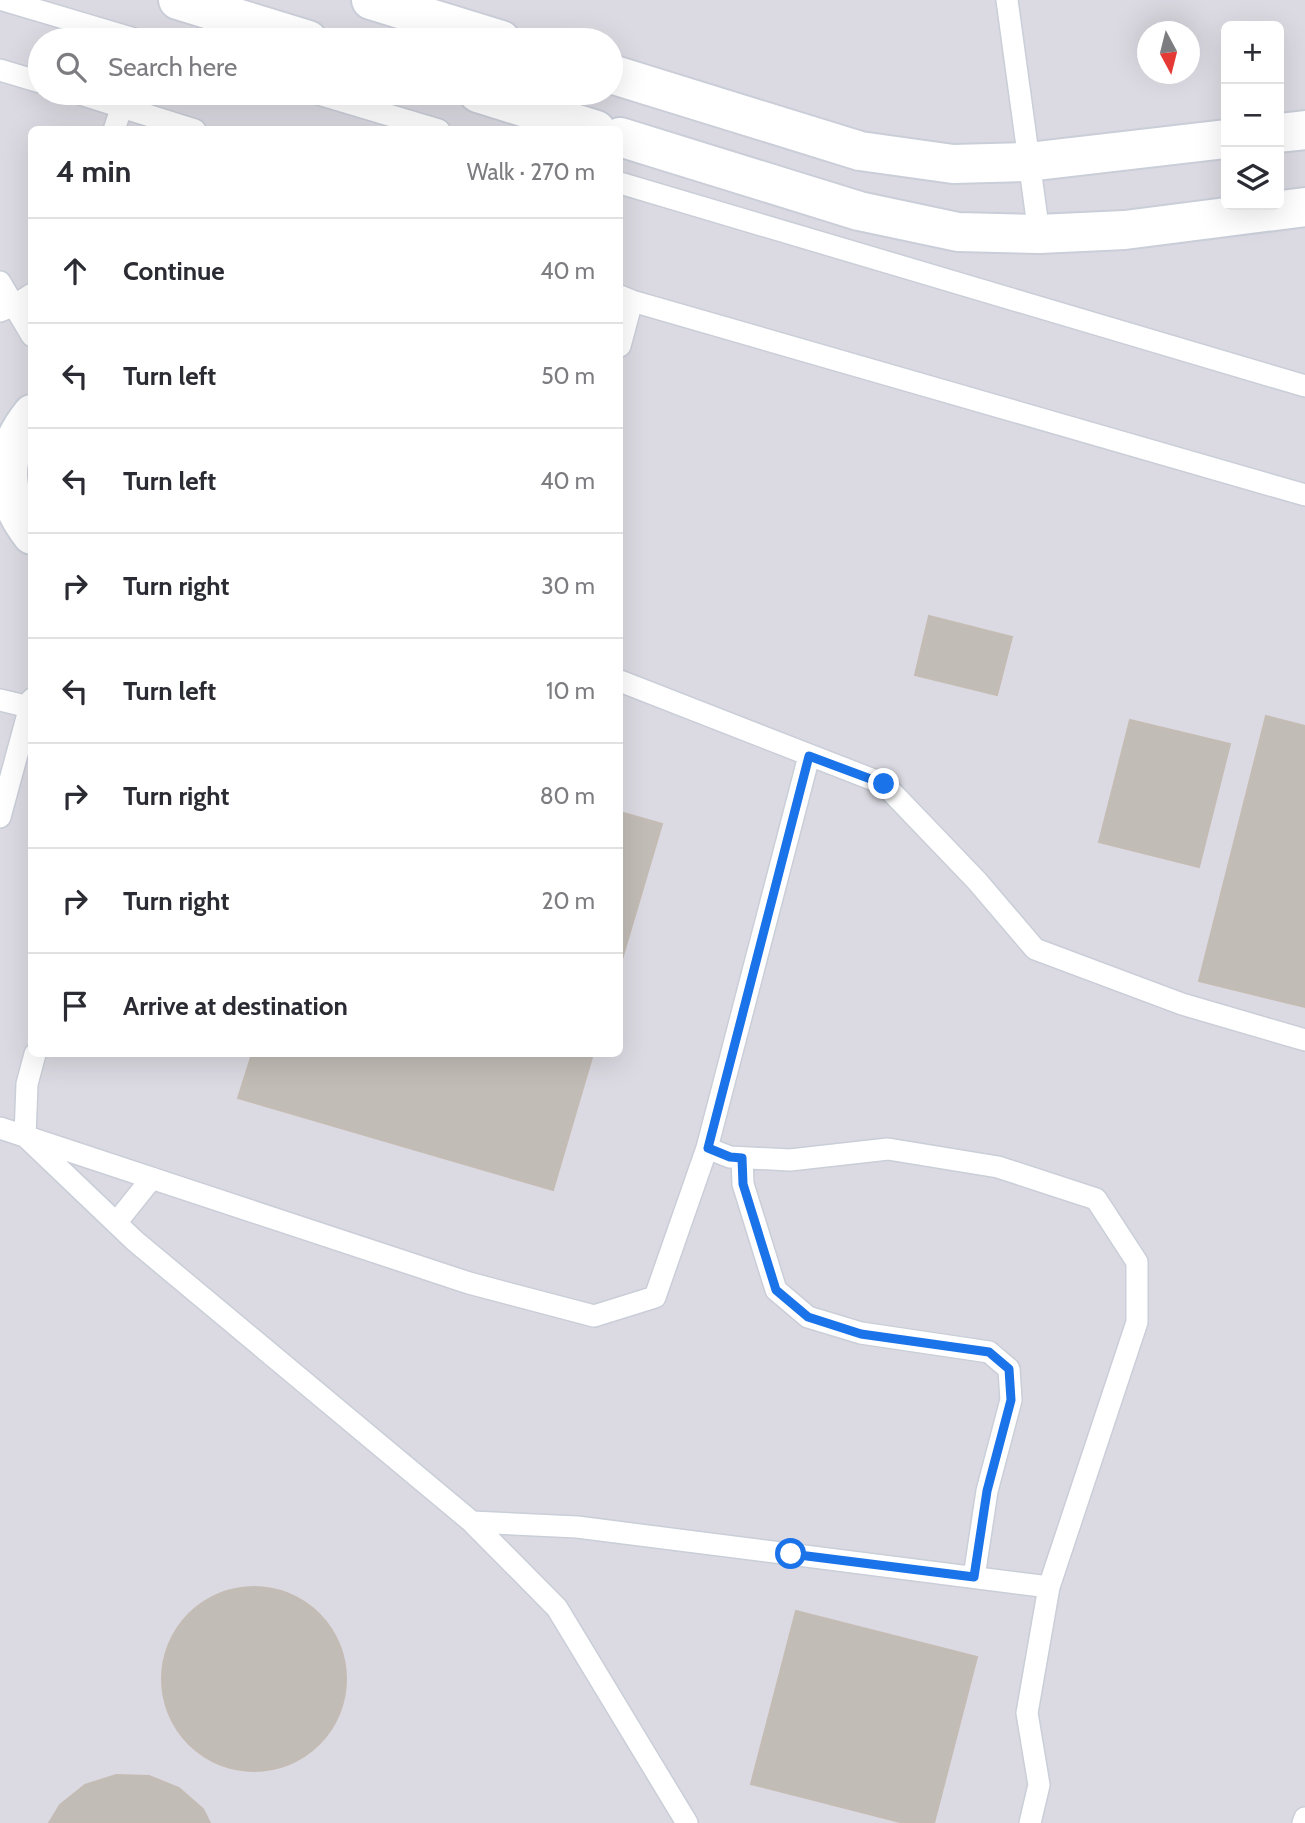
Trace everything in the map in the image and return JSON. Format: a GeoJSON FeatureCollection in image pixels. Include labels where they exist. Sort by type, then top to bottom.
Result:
{"type":"FeatureCollection","features":[{"type":"Feature","properties":{"kind":"street"},"geometry":{"type":"LineString","coordinates":[[178,0],[269,28]]}},
{"type":"Feature","properties":{"kind":"street"},"geometry":{"type":"LineString","coordinates":[[370,0],[461,28]]}},
{"type":"Feature","properties":{"kind":"street"},"geometry":{"type":"LineString","coordinates":[[623,78],[860,151],[953,164],[1028,162],[1221,140]]}},
{"type":"Feature","properties":{"kind":"street"},"geometry":{"type":"LineString","coordinates":[[516,105],[583,126]]}},
{"type":"Feature","properties":{"kind":"street"},"geometry":{"type":"LineString","coordinates":[[1284,132],[1305,130]]}},
{"type":"Feature","properties":{"kind":"street"},"geometry":{"type":"LineString","coordinates":[[623,138],[859,211],[958,232],[1039,234],[1125,230],[1305,207]]}},
{"type":"Feature","properties":{"kind":"street"},"geometry":{"type":"LineString","coordinates":[[18,421],[3,461],[7,489],[17,516],[28,530]]}},
{"type":"Feature","properties":{"kind":"lane"},"geometry":{"type":"LineString","coordinates":[[3,0],[98,28]]}},
{"type":"Feature","properties":{"kind":"lane"},"geometry":{"type":"LineString","coordinates":[[1007,0],[1039,234]]}},
{"type":"Feature","properties":{"kind":"lane"},"geometry":{"type":"LineString","coordinates":[[0,70],[28,78]]}},
{"type":"Feature","properties":{"kind":"lane"},"geometry":{"type":"LineString","coordinates":[[119,105],[183,126]]}},
{"type":"Feature","properties":{"kind":"lane"},"geometry":{"type":"LineString","coordinates":[[355,105],[426,126]]}},
{"type":"Feature","properties":{"kind":"lane"},"geometry":{"type":"LineString","coordinates":[[115,126],[122,106]]}},
{"type":"Feature","properties":{"kind":"lane"},"geometry":{"type":"LineString","coordinates":[[623,184],[1305,386]]}},
{"type":"Feature","properties":{"kind":"lane"},"geometry":{"type":"LineString","coordinates":[[0,282],[16,303],[28,328]]}},
{"type":"Feature","properties":{"kind":"lane"},"geometry":{"type":"LineString","coordinates":[[623,322],[626,298],[1305,495]]}},
{"type":"Feature","properties":{"kind":"lane"},"geometry":{"type":"LineString","coordinates":[[623,682],[884,784],[976,881],[1035,949],[1182,1004],[1305,1040]]}},
{"type":"Feature","properties":{"kind":"lane"},"geometry":{"type":"LineString","coordinates":[[0,700],[28,703]]}},
{"type":"Feature","properties":{"kind":"lane"},"geometry":{"type":"LineString","coordinates":[[0,817],[28,711]]}},
{"type":"Feature","properties":{"kind":"lane"},"geometry":{"type":"LineString","coordinates":[[0,1128],[469,1283],[594,1315],[655,1297],[708,1148],[809,756]]}},
{"type":"Feature","properties":{"kind":"lane"},"geometry":{"type":"LineString","coordinates":[[34,1057],[27,1084],[25,1136],[116,1223],[472,1522],[557,1608],[687,1823]]}},
{"type":"Feature","properties":{"kind":"lane"},"geometry":{"type":"LineString","coordinates":[[708,1148],[730,1157],[790,1160],[888,1149],[998,1167],[1096,1199],[1137,1262],[1137,1322],[1049,1587],[1027,1713],[1039,1785],[1030,1823]]}},
{"type":"Feature","properties":{"kind":"lane"},"geometry":{"type":"LineString","coordinates":[[742,1158],[743,1184],[776,1290],[808,1317],[861,1334],[989,1352],[1009,1369],[1011,1400],[987,1491],[974,1577]]}},
{"type":"Feature","properties":{"kind":"lane"},"geometry":{"type":"LineString","coordinates":[[116,1223],[152,1178]]}},
{"type":"Feature","properties":{"kind":"lane"},"geometry":{"type":"LineString","coordinates":[[472,1522],[578,1527],[1049,1587]]}},
{"type":"Feature","properties":{"kind":"lane"},"geometry":{"type":"LineString","coordinates":[[1303,1823],[1305,1818]]}},
{"type":"Feature","properties":{"kind":"shaded area"},"geometry":{"type":"Polygon","coordinates":[[[0,0],[1305,0],[1305,1823],[0,1823],[0,0]]]}},
{"type":"Feature","properties":{"kind":"building"},"geometry":{"type":"Polygon","coordinates":[[[929,616],[1012,637],[997,695],[915,675],[929,616]]]}},
{"type":"Feature","properties":{"kind":"building"},"geometry":{"type":"Polygon","coordinates":[[[1266,716],[1305,726],[1305,1007],[1199,981],[1266,716]]]}},
{"type":"Feature","properties":{"kind":"building"},"geometry":{"type":"Polygon","coordinates":[[[1130,720],[1230,744],[1199,867],[1099,842],[1130,720]]]}},
{"type":"Feature","properties":{"kind":"building"},"geometry":{"type":"Polygon","coordinates":[[[623,813],[662,824],[623,956],[623,813]]]}},
{"type":"Feature","properties":{"kind":"building"},"geometry":{"type":"Polygon","coordinates":[[[251,1057],[592,1057],[553,1190],[238,1098],[251,1057]]]}},
{"type":"Feature","properties":{"kind":"building"},"geometry":{"type":"Polygon","coordinates":[[[254,1587],[289,1594],[305,1602],[319,1614],[331,1628],[339,1644],[346,1679],[339,1714],[331,1730],[319,1744],[305,1756],[289,1764],[254,1771],[219,1764],[203,1756],[189,1744],[177,1730],[169,1714],[162,1679],[169,1644],[177,1628],[189,1614],[203,1602],[219,1594],[254,1587]]]}},
{"type":"Feature","properties":{"kind":"building"},"geometry":{"type":"Polygon","coordinates":[[[796,1611],[977,1657],[934,1823],[904,1823],[751,1784],[796,1611]]]}},
{"type":"Feature","properties":{"kind":"building"},"geometry":{"type":"Polygon","coordinates":[[[116,1775],[149,1776],[179,1788],[203,1809],[210,1823],[49,1823],[60,1805],[85,1785],[116,1775]]]}},
{"type":"Feature","properties":{"kind":"route"},"geometry":{"type":"LineString","coordinates":[[791,1554],[974,1577],[987,1491],[1011,1400],[1009,1369],[989,1352],[861,1334],[808,1317],[776,1290],[743,1184],[742,1158],[730,1157],[708,1148],[809,756],[884,784]]}}]}
